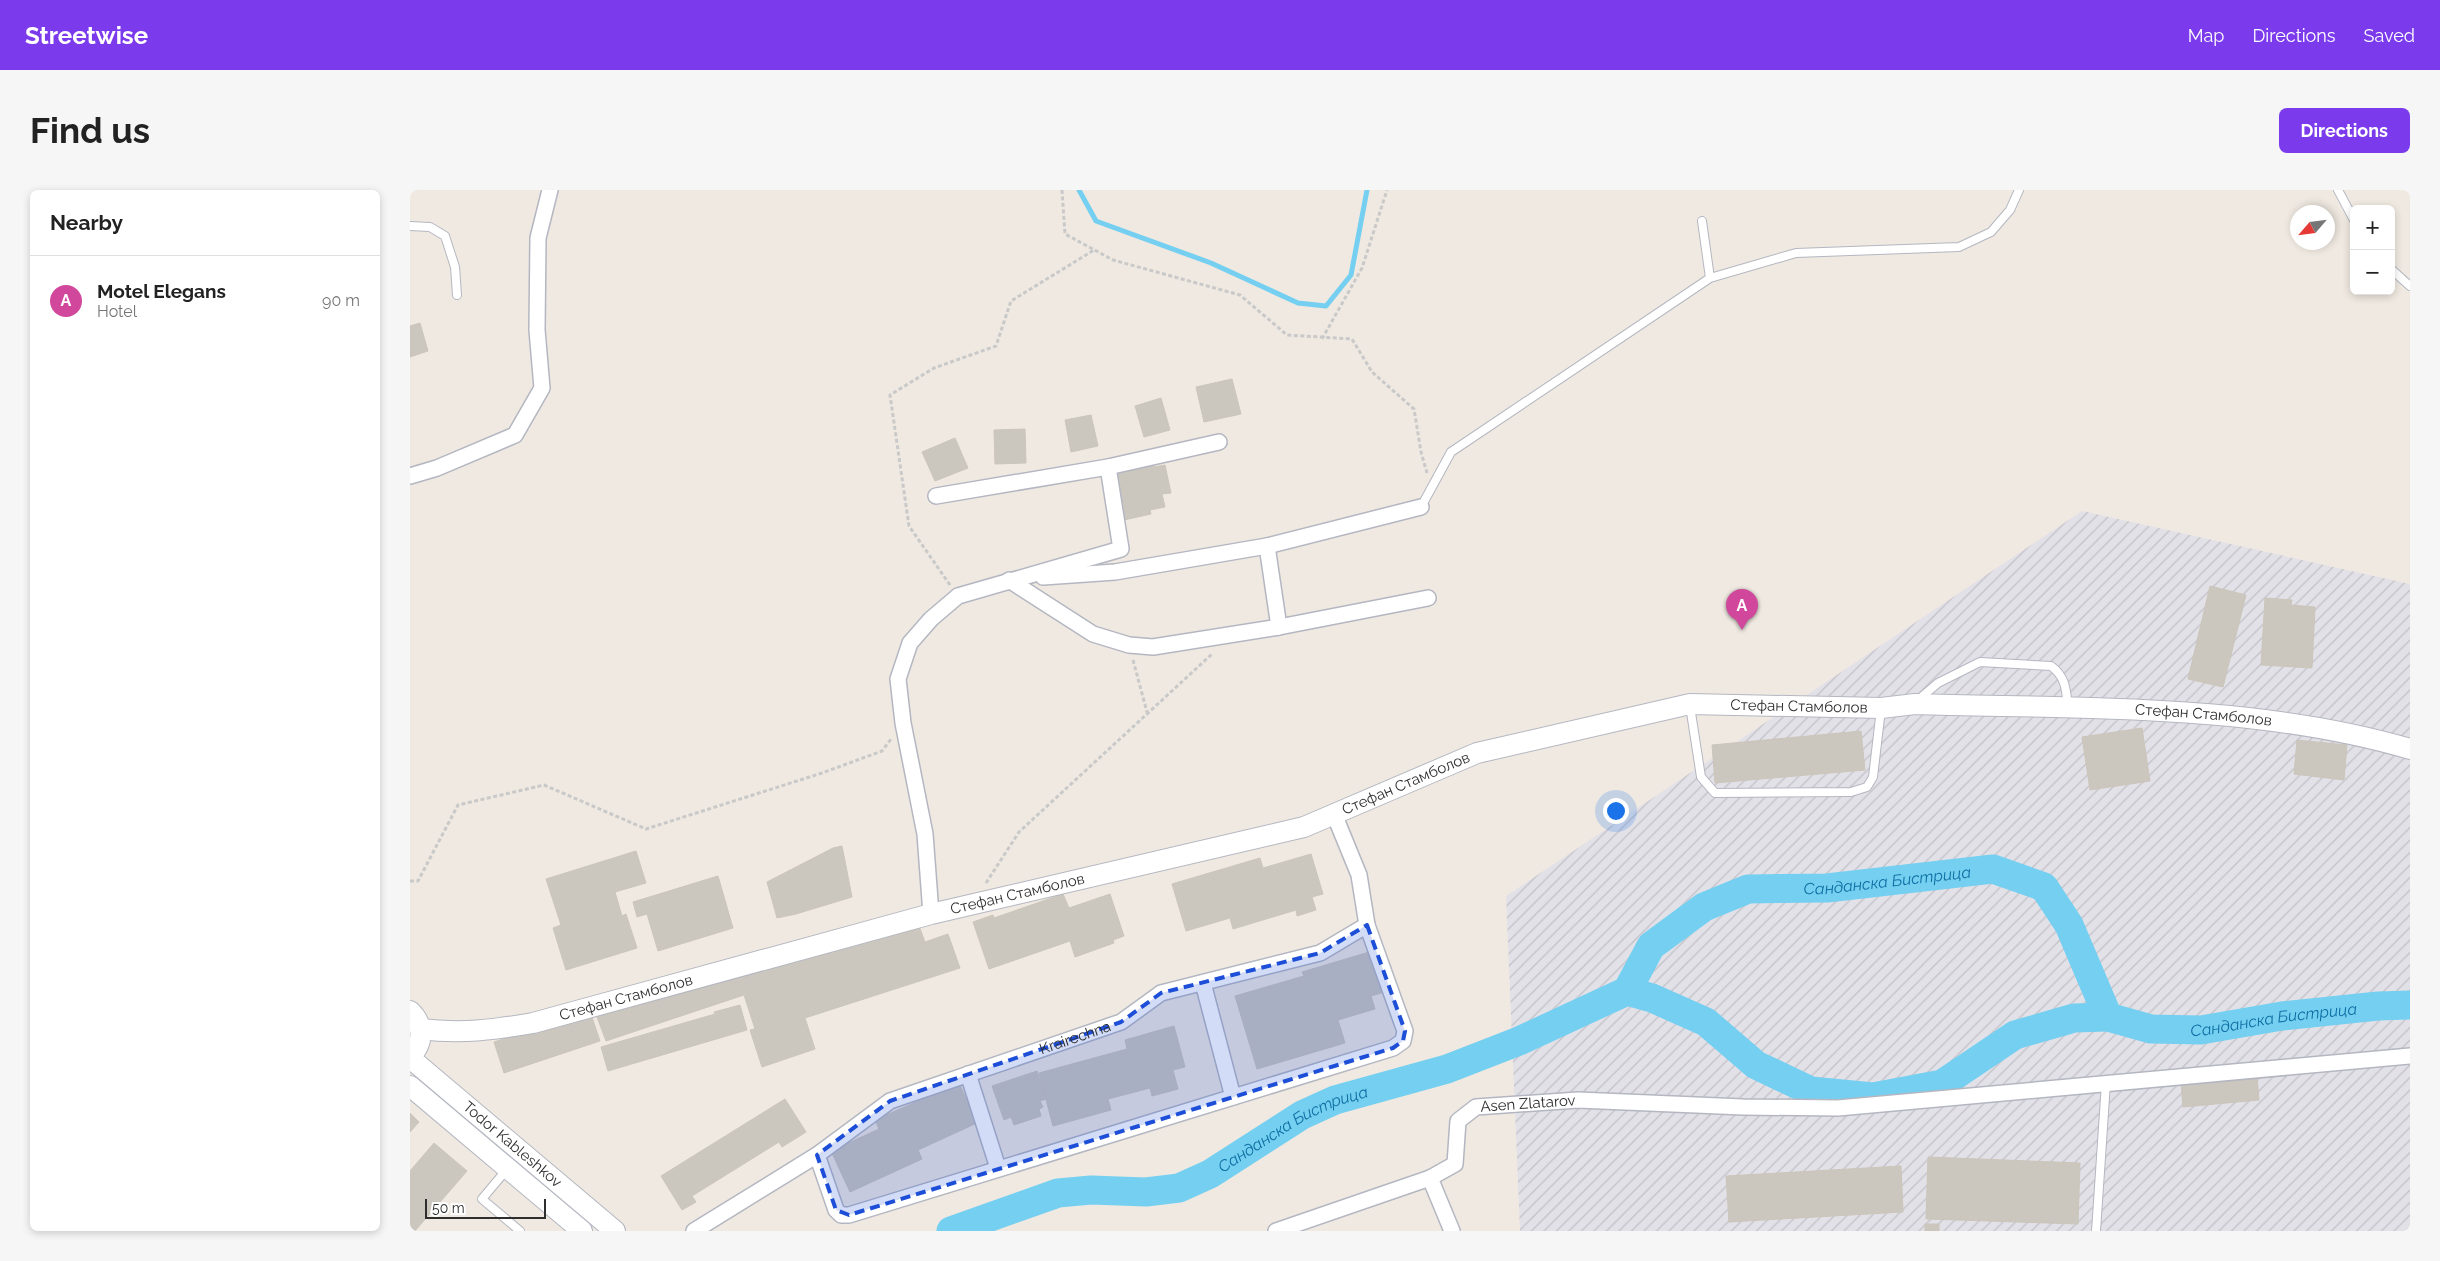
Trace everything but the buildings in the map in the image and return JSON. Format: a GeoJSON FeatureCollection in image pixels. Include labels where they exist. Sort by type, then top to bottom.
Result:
{"type":"FeatureCollection","features":[{"type":"Feature","properties":{"kind":"street"},"geometry":{"type":"LineString","coordinates":[[410,476],[437,468],[515,435],[542,388],[537,330],[538,238],[550,190]]}},
{"type":"Feature","properties":{"kind":"street"},"geometry":{"type":"LineString","coordinates":[[936,496],[1108,467],[1219,442]]}},
{"type":"Feature","properties":{"kind":"street"},"geometry":{"type":"LineString","coordinates":[[931,914],[925,834],[903,723],[898,679],[910,643],[931,619],[958,596],[1121,549],[1108,467]]}},
{"type":"Feature","properties":{"kind":"street"},"geometry":{"type":"LineString","coordinates":[[1009,580],[1115,572],[1267,546],[1421,507]]}},
{"type":"Feature","properties":{"kind":"street"},"geometry":{"type":"LineString","coordinates":[[1267,546],[1279,627]]}},
{"type":"Feature","properties":{"kind":"street"},"geometry":{"type":"LineString","coordinates":[[1009,580],[1093,634],[1129,645],[1154,647],[1279,627],[1428,598]]}},
{"type":"Feature","properties":{"kind":"street","name":"Стефан Стамболов"},"geometry":{"type":"LineString","coordinates":[[420,1029],[454,1033],[491,1031],[533,1023],[931,914],[1304,827],[1477,753],[1690,704],[1881,708],[1915,704],[2213,714],[2367,736],[2410,749]]}},
{"type":"Feature","properties":{"kind":"street"},"geometry":{"type":"LineString","coordinates":[[817,1155],[836,1210],[841,1215],[849,1215],[1393,1048],[1403,1041],[1406,1032],[1367,925],[1359,875],[1334,814]]}},
{"type":"Feature","properties":{"kind":"street","name":"Krairechna"},"geometry":{"type":"LineString","coordinates":[[694,1231],[817,1155],[890,1101],[1121,1022],[1161,993],[1320,952],[1367,925]]}},
{"type":"Feature","properties":{"kind":"street"},"geometry":{"type":"LineString","coordinates":[[1203,983],[1233,1097]]}},
{"type":"Feature","properties":{"kind":"street"},"geometry":{"type":"LineString","coordinates":[[410,1011],[418,1021],[420,1029],[420,1042],[410,1057]]}},
{"type":"Feature","properties":{"kind":"street"},"geometry":{"type":"LineString","coordinates":[[2106,1083],[2410,1056]]}},
{"type":"Feature","properties":{"kind":"street","name":"Todor Kableshkov"},"geometry":{"type":"LineString","coordinates":[[410,1057],[515,1161],[582,1231]]}},
{"type":"Feature","properties":{"kind":"street"},"geometry":{"type":"LineString","coordinates":[[968,1074],[998,1168]]}},
{"type":"Feature","properties":{"kind":"street","name":"Asen Zlatarov"},"geometry":{"type":"LineString","coordinates":[[1276,1231],[1430,1178],[1456,1164],[1458,1121],[1476,1107],[1578,1100],[1838,1108],[2106,1083]]}},
{"type":"Feature","properties":{"kind":"street","name":"Todor Kableshkov"},"geometry":{"type":"LineString","coordinates":[[410,1086],[615,1231]]}},
{"type":"Feature","properties":{"kind":"street"},"geometry":{"type":"LineString","coordinates":[[1430,1178],[1452,1231]]}},
{"type":"Feature","properties":{"kind":"lane"},"geometry":{"type":"LineString","coordinates":[[1421,507],[1451,452],[1710,278],[1796,253],[1958,246],[1991,232],[2010,210],[2020,190]]}},
{"type":"Feature","properties":{"kind":"lane"},"geometry":{"type":"LineString","coordinates":[[2338,190],[2350,212]]}},
{"type":"Feature","properties":{"kind":"lane"},"geometry":{"type":"LineString","coordinates":[[1702,221],[1710,278]]}},
{"type":"Feature","properties":{"kind":"lane"},"geometry":{"type":"LineString","coordinates":[[410,226],[430,227],[445,236],[455,267],[457,295]]}},
{"type":"Feature","properties":{"kind":"lane"},"geometry":{"type":"LineString","coordinates":[[2395,273],[2410,286]]}},
{"type":"Feature","properties":{"kind":"lane"},"geometry":{"type":"LineString","coordinates":[[1915,704],[1938,683],[1980,662],[2051,666],[2059,672],[2066,683],[2068,709]]}},
{"type":"Feature","properties":{"kind":"lane"},"geometry":{"type":"LineString","coordinates":[[1690,704],[1701,777],[1715,793],[1851,792],[1867,787],[1873,777],[1881,708]]}},
{"type":"Feature","properties":{"kind":"lane"},"geometry":{"type":"LineString","coordinates":[[2096,1231],[2106,1083]]}},
{"type":"Feature","properties":{"kind":"lane"},"geometry":{"type":"LineString","coordinates":[[515,1161],[482,1199],[520,1231]]}},
{"type":"Feature","properties":{"kind":"path"},"geometry":{"type":"LineString","coordinates":[[1062,190],[1065,234],[1113,260],[1240,295],[1287,335],[1322,339],[1352,339],[1372,372],[1414,409],[1420,452],[1431,488]]}},
{"type":"Feature","properties":{"kind":"path"},"geometry":{"type":"LineString","coordinates":[[1322,339],[1362,268],[1387,190]]}},
{"type":"Feature","properties":{"kind":"path"},"geometry":{"type":"LineString","coordinates":[[958,596],[909,526],[890,395],[934,368],[996,346],[1011,301],[1094,250]]}},
{"type":"Feature","properties":{"kind":"path"},"geometry":{"type":"LineString","coordinates":[[1129,645],[1147,712]]}},
{"type":"Feature","properties":{"kind":"path"},"geometry":{"type":"LineString","coordinates":[[972,904],[1019,832],[1147,712],[1214,653]]}},
{"type":"Feature","properties":{"kind":"path"},"geometry":{"type":"LineString","coordinates":[[410,881],[418,881],[458,805],[544,786],[646,829],[822,773],[882,751],[903,723]]}},
{"type":"Feature","properties":{"kind":"highlighted area"},"geometry":{"type":"Polygon","coordinates":[[[1367,925],[1405,1031],[1403,1041],[1393,1048],[849,1215],[836,1210],[817,1155],[890,1101],[1121,1022],[1161,993],[1320,953],[1367,925]]]}},
{"type":"Feature","properties":{"kind":"shaded area"},"geometry":{"type":"Polygon","coordinates":[[[2082,511],[2410,584],[2410,1231],[1520,1231],[1506,896],[2082,511]]]}},
{"type":"Feature","properties":{"kind":"waterway"},"geometry":{"type":"LineString","coordinates":[[1079,190],[1096,221],[1211,263],[1298,303],[1326,306],[1351,275],[1367,190]]}},
{"type":"Feature","properties":{"kind":"waterway","name":"Санданска Бистрица"},"geometry":{"type":"LineString","coordinates":[[951,1231],[1058,1193],[1091,1190],[1146,1192],[1179,1188],[1210,1174],[1302,1115],[1335,1100],[1447,1069],[1519,1041],[1627,991],[1651,946],[1704,907],[1748,889],[1827,888],[1993,869],[2044,887],[2069,925],[2108,1017],[2151,1029],[2201,1030],[2282,1016],[2378,1006],[2410,1005]]}},
{"type":"Feature","properties":{"kind":"waterway","name":"Санданска Бистрица"},"geometry":{"type":"LineString","coordinates":[[1627,991],[1652,998],[1706,1022],[1756,1065],[1811,1091],[1873,1097],[1942,1084],[2015,1035],[2074,1018],[2108,1017]]}},
{"type":"Feature","properties":{"kind":"place","name":"Motel Elegans"},"geometry":{"type":"Point","coordinates":[1742,630]}}]}
